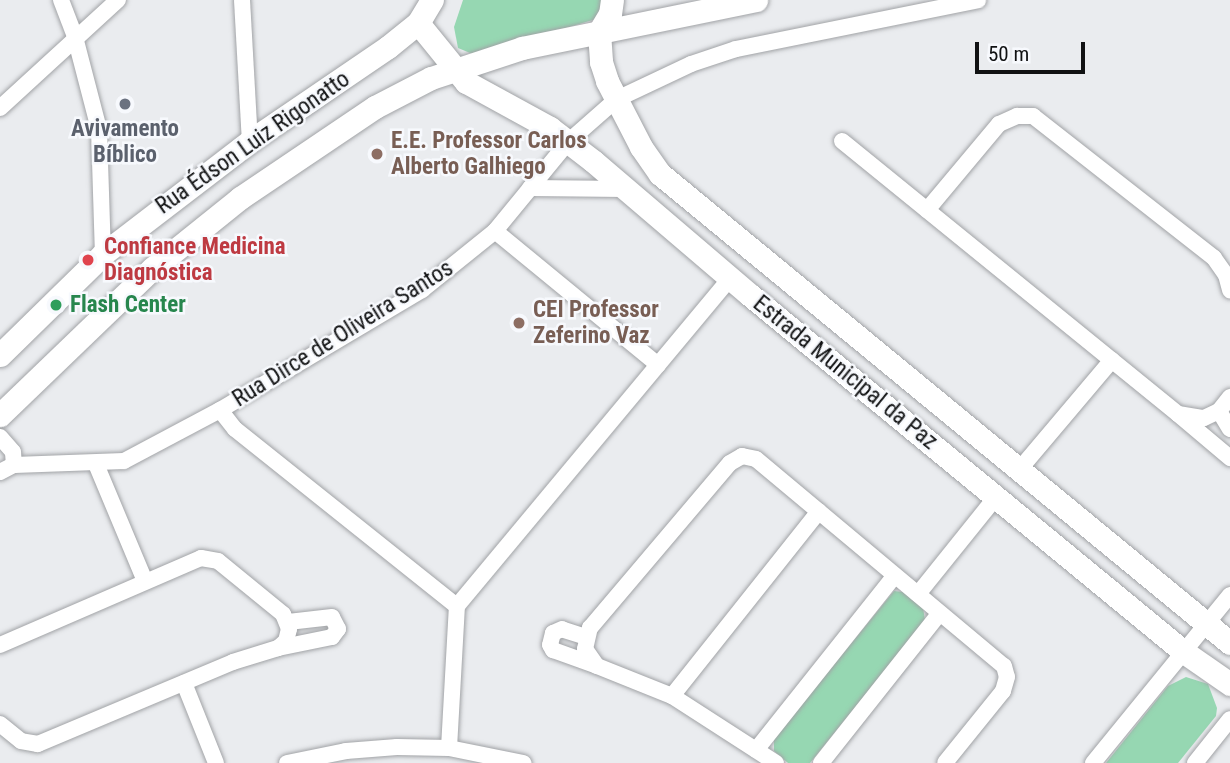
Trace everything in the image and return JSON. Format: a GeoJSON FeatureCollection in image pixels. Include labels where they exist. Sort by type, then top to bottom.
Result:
{"type":"FeatureCollection","features":[{"type":"Feature","properties":{"kind":"street"},"geometry":{"type":"LineString","coordinates":[[61,0],[75,37],[99,129],[103,254]]}},
{"type":"Feature","properties":{"kind":"street"},"geometry":{"type":"LineString","coordinates":[[0,108],[118,0]]}},
{"type":"Feature","properties":{"kind":"street"},"geometry":{"type":"LineString","coordinates":[[242,0],[251,113],[259,135]]}},
{"type":"Feature","properties":{"kind":"street"},"geometry":{"type":"LineString","coordinates":[[417,11],[432,0]]}},
{"type":"Feature","properties":{"kind":"street"},"geometry":{"type":"LineString","coordinates":[[599,32],[610,14],[612,0]]}},
{"type":"Feature","properties":{"kind":"street"},"geometry":{"type":"LineString","coordinates":[[0,415],[127,290],[240,198],[375,107],[431,78],[522,48],[756,0]]}},
{"type":"Feature","properties":{"kind":"street","name":"Rua Dirce de Oliveira Santos"},"geometry":{"type":"LineString","coordinates":[[7,468],[124,461],[220,410],[422,290],[495,231],[568,142],[617,99],[691,64],[736,50],[978,0]]}},
{"type":"Feature","properties":{"kind":"street","name":"Estrada Municipal da Paz"},"geometry":{"type":"LineString","coordinates":[[417,11],[457,69],[478,90],[550,128],[568,142],[1184,652],[1230,684]]}},
{"type":"Feature","properties":{"kind":"street","name":"Rua Édson Luiz Rigonatto"},"geometry":{"type":"LineString","coordinates":[[0,355],[103,254],[259,135],[377,55],[417,11]]}},
{"type":"Feature","properties":{"kind":"street","name":"Estrada Municipal da Paz"},"geometry":{"type":"LineString","coordinates":[[599,32],[604,72],[641,147],[660,174],[749,250],[1230,643]]}},
{"type":"Feature","properties":{"kind":"street"},"geometry":{"type":"LineString","coordinates":[[927,210],[999,124],[1017,116],[1033,116],[1214,258],[1226,275],[1230,290]]}},
{"type":"Feature","properties":{"kind":"street"},"geometry":{"type":"LineString","coordinates":[[842,141],[1230,458]]}},
{"type":"Feature","properties":{"kind":"street"},"geometry":{"type":"LineString","coordinates":[[530,188],[626,189]]}},
{"type":"Feature","properties":{"kind":"street"},"geometry":{"type":"LineString","coordinates":[[102,210],[124,237]]}},
{"type":"Feature","properties":{"kind":"street"},"geometry":{"type":"LineString","coordinates":[[495,231],[658,365]]}},
{"type":"Feature","properties":{"kind":"street"},"geometry":{"type":"LineString","coordinates":[[449,748],[457,607],[730,278],[749,250]]}},
{"type":"Feature","properties":{"kind":"street"},"geometry":{"type":"LineString","coordinates":[[918,594],[1112,360]]}},
{"type":"Feature","properties":{"kind":"street"},"geometry":{"type":"LineString","coordinates":[[1178,414],[1204,418],[1219,411],[1230,397]]}},
{"type":"Feature","properties":{"kind":"street"},"geometry":{"type":"LineString","coordinates":[[220,410],[235,429],[457,607]]}},
{"type":"Feature","properties":{"kind":"street"},"geometry":{"type":"LineString","coordinates":[[1219,411],[1230,429]]}},
{"type":"Feature","properties":{"kind":"street"},"geometry":{"type":"LineString","coordinates":[[0,438],[13,452],[0,481]]}},
{"type":"Feature","properties":{"kind":"street"},"geometry":{"type":"LineString","coordinates":[[597,666],[587,656],[586,637],[733,460],[747,456],[756,459],[1004,666],[1007,677],[1003,691],[945,763]]}},
{"type":"Feature","properties":{"kind":"street"},"geometry":{"type":"LineString","coordinates":[[96,464],[145,581]]}},
{"type":"Feature","properties":{"kind":"street"},"geometry":{"type":"LineString","coordinates":[[672,696],[819,511]]}},
{"type":"Feature","properties":{"kind":"street"},"geometry":{"type":"LineString","coordinates":[[0,645],[195,559],[212,559],[283,614],[288,622],[288,635],[278,648]]}},
{"type":"Feature","properties":{"kind":"street"},"geometry":{"type":"LineString","coordinates":[[757,750],[895,575]]}},
{"type":"Feature","properties":{"kind":"street"},"geometry":{"type":"LineString","coordinates":[[1094,763],[1230,595]]}},
{"type":"Feature","properties":{"kind":"street"},"geometry":{"type":"LineString","coordinates":[[821,763],[940,613]]}},
{"type":"Feature","properties":{"kind":"street"},"geometry":{"type":"LineString","coordinates":[[0,724],[21,741],[38,744],[233,662],[278,648],[332,637],[338,629],[332,617],[288,622]]}},
{"type":"Feature","properties":{"kind":"street"},"geometry":{"type":"LineString","coordinates":[[586,637],[562,629],[552,633],[550,645],[553,650],[672,696],[776,763]]}},
{"type":"Feature","properties":{"kind":"street"},"geometry":{"type":"LineString","coordinates":[[184,683],[216,763]]}},
{"type":"Feature","properties":{"kind":"street"},"geometry":{"type":"LineString","coordinates":[[1195,763],[1230,719]]}},
{"type":"Feature","properties":{"kind":"street"},"geometry":{"type":"LineString","coordinates":[[287,763],[371,748],[449,748],[523,763]]}},
{"type":"Feature","properties":{"kind":"green space"},"geometry":{"type":"Polygon","coordinates":[[[463,0],[605,0],[596,19],[475,55],[458,48],[454,27],[463,0]]]}},
{"type":"Feature","properties":{"kind":"green space"},"geometry":{"type":"Polygon","coordinates":[[[894,591],[903,592],[923,607],[925,621],[810,763],[788,763],[774,751],[774,738],[894,591]]]}},
{"type":"Feature","properties":{"kind":"green space"},"geometry":{"type":"Polygon","coordinates":[[[1186,677],[1208,684],[1217,708],[1216,716],[1178,763],[1106,763],[1168,686],[1186,677]]]}},
{"type":"Feature","properties":{"kind":"place","name":"Avivamento Bíblico"},"geometry":{"type":"Point","coordinates":[125,104]}},
{"type":"Feature","properties":{"kind":"place","name":"E.E. Professor Carlos Alberto Galhiego"},"geometry":{"type":"Point","coordinates":[377,154]}},
{"type":"Feature","properties":{"kind":"place","name":"Confiance Medicina Diagnóstica"},"geometry":{"type":"Point","coordinates":[88,260]}},
{"type":"Feature","properties":{"kind":"place","name":"Flash Center"},"geometry":{"type":"Point","coordinates":[56,305]}},
{"type":"Feature","properties":{"kind":"place","name":"CEI Professor Zeferino Vaz"},"geometry":{"type":"Point","coordinates":[519,323]}}]}
